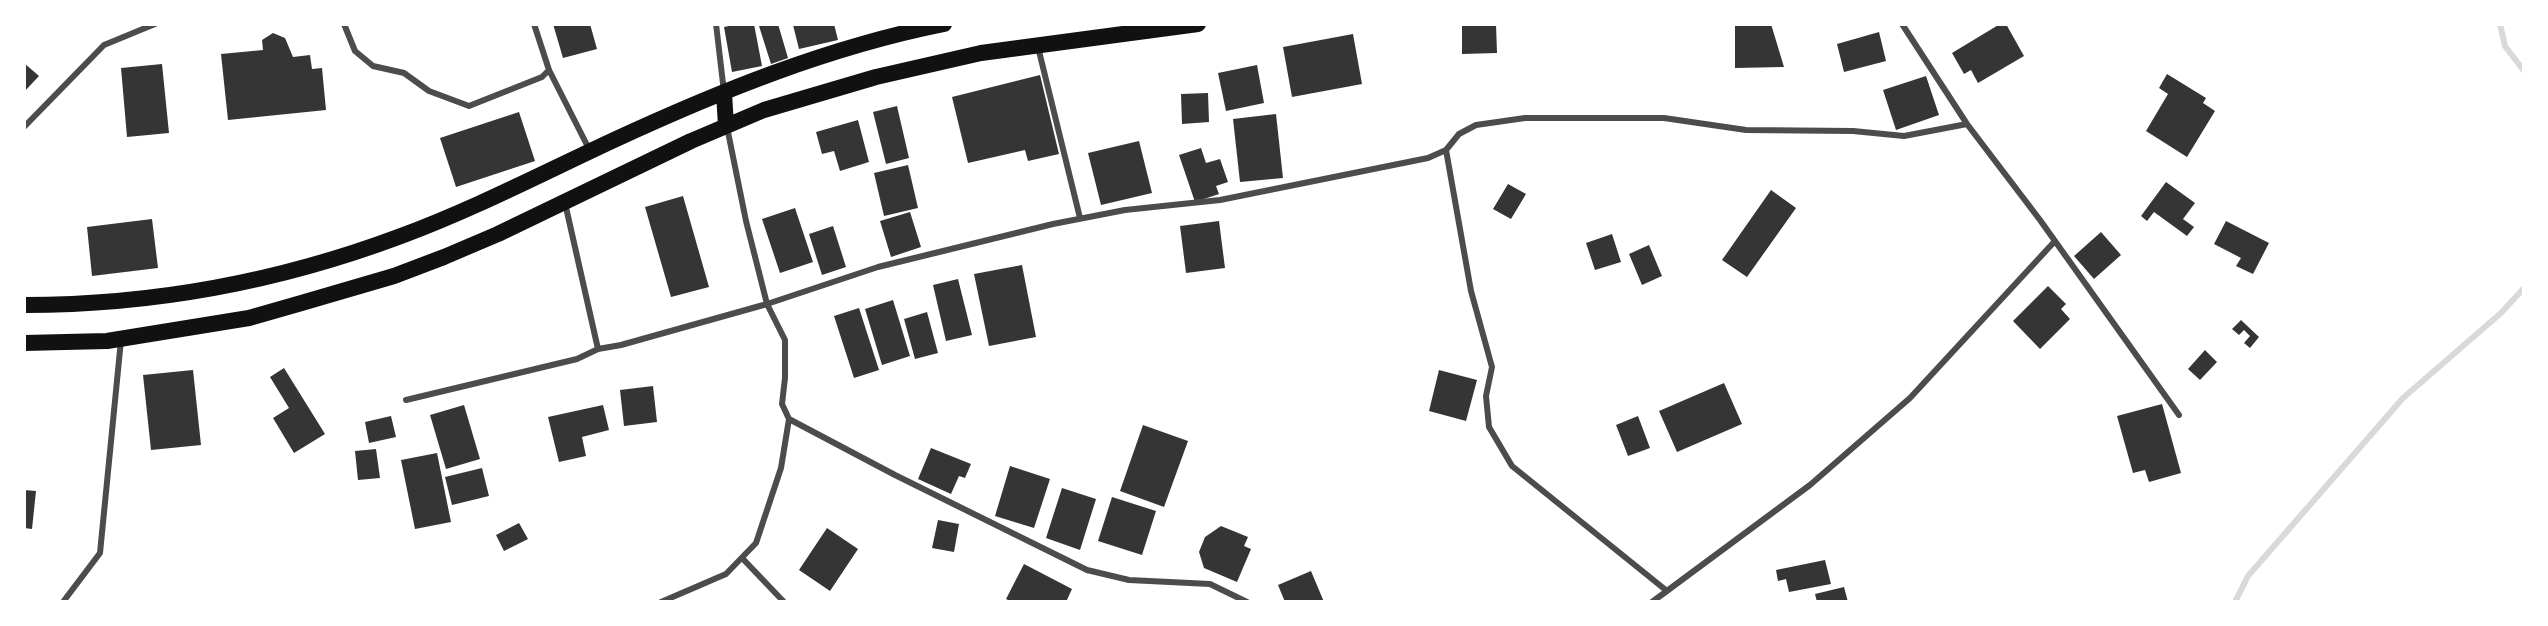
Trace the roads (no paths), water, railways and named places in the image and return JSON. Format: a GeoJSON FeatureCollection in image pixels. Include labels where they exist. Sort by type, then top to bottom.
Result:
{"type":"FeatureCollection","features":[{"type":"Feature","properties":{"kind":"highway"},"geometry":{"type":"LineString","coordinates":[[24,306],[100,304],[140,300],[242,282],[306,267],[400,237],[438,222],[724,93],[837,50],[944,24]]}},
{"type":"Feature","properties":{"kind":"highway"},"geometry":{"type":"LineString","coordinates":[[24,343],[75,343],[121,339],[249,318],[361,287],[444,257],[764,110],[887,75],[981,53],[1198,24]]}},
{"type":"Feature","properties":{"kind":"highway"},"geometry":{"type":"LineString","coordinates":[[724,93],[726,126]]}},
{"type":"Feature","properties":{"kind":"street"},"geometry":{"type":"LineString","coordinates":[[24,127],[104,45],[155,24]]}},
{"type":"Feature","properties":{"kind":"street"},"geometry":{"type":"LineString","coordinates":[[344,24],[355,51],[373,66],[404,73],[429,91],[469,106],[542,77],[549,70]]}},
{"type":"Feature","properties":{"kind":"street"},"geometry":{"type":"LineString","coordinates":[[534,24],[549,70],[590,152]]}},
{"type":"Feature","properties":{"kind":"street"},"geometry":{"type":"LineString","coordinates":[[716,24],[724,93]]}},
{"type":"Feature","properties":{"kind":"street"},"geometry":{"type":"LineString","coordinates":[[1902,24],[1967,124],[2055,241],[2179,415]]}},
{"type":"Feature","properties":{"kind":"street"},"geometry":{"type":"LineString","coordinates":[[1038,46],[1080,218]]}},
{"type":"Feature","properties":{"kind":"street"},"geometry":{"type":"LineString","coordinates":[[406,400],[576,359],[598,349],[621,345],[767,304],[878,267],[1080,218],[1125,210],[1220,200],[1428,158],[1446,150],[1459,134],[1476,125],[1525,118],[1664,118],[1746,130],[1853,131],[1904,136],[1967,124]]}},
{"type":"Feature","properties":{"kind":"street"},"geometry":{"type":"LineString","coordinates":[[661,602],[726,574],[756,543],[781,468],[789,419],[782,404],[785,340],[767,304],[746,221],[726,126]]}},
{"type":"Feature","properties":{"kind":"street"},"geometry":{"type":"LineString","coordinates":[[1446,150],[1471,291],[1492,368],[1486,396],[1489,427],[1512,466],[1667,591]]}},
{"type":"Feature","properties":{"kind":"street"},"geometry":{"type":"LineString","coordinates":[[565,201],[598,349]]}},
{"type":"Feature","properties":{"kind":"street"},"geometry":{"type":"LineString","coordinates":[[1652,602],[1810,485],[1910,398],[2055,241]]}},
{"type":"Feature","properties":{"kind":"street"},"geometry":{"type":"LineString","coordinates":[[63,602],[100,553],[121,339]]}},
{"type":"Feature","properties":{"kind":"street"},"geometry":{"type":"LineString","coordinates":[[789,419],[895,475],[1088,570],[1129,580],[1210,584],[1247,602]]}},
{"type":"Feature","properties":{"kind":"street"},"geometry":{"type":"LineString","coordinates":[[743,559],[784,602]]}},
{"type":"Feature","properties":{"kind":"waterway"},"geometry":{"type":"LineString","coordinates":[[2500,24],[2505,46],[2524,71]]}},
{"type":"Feature","properties":{"kind":"waterway"},"geometry":{"type":"LineString","coordinates":[[2235,602],[2248,576],[2403,398],[2501,313],[2524,288]]}}]}
